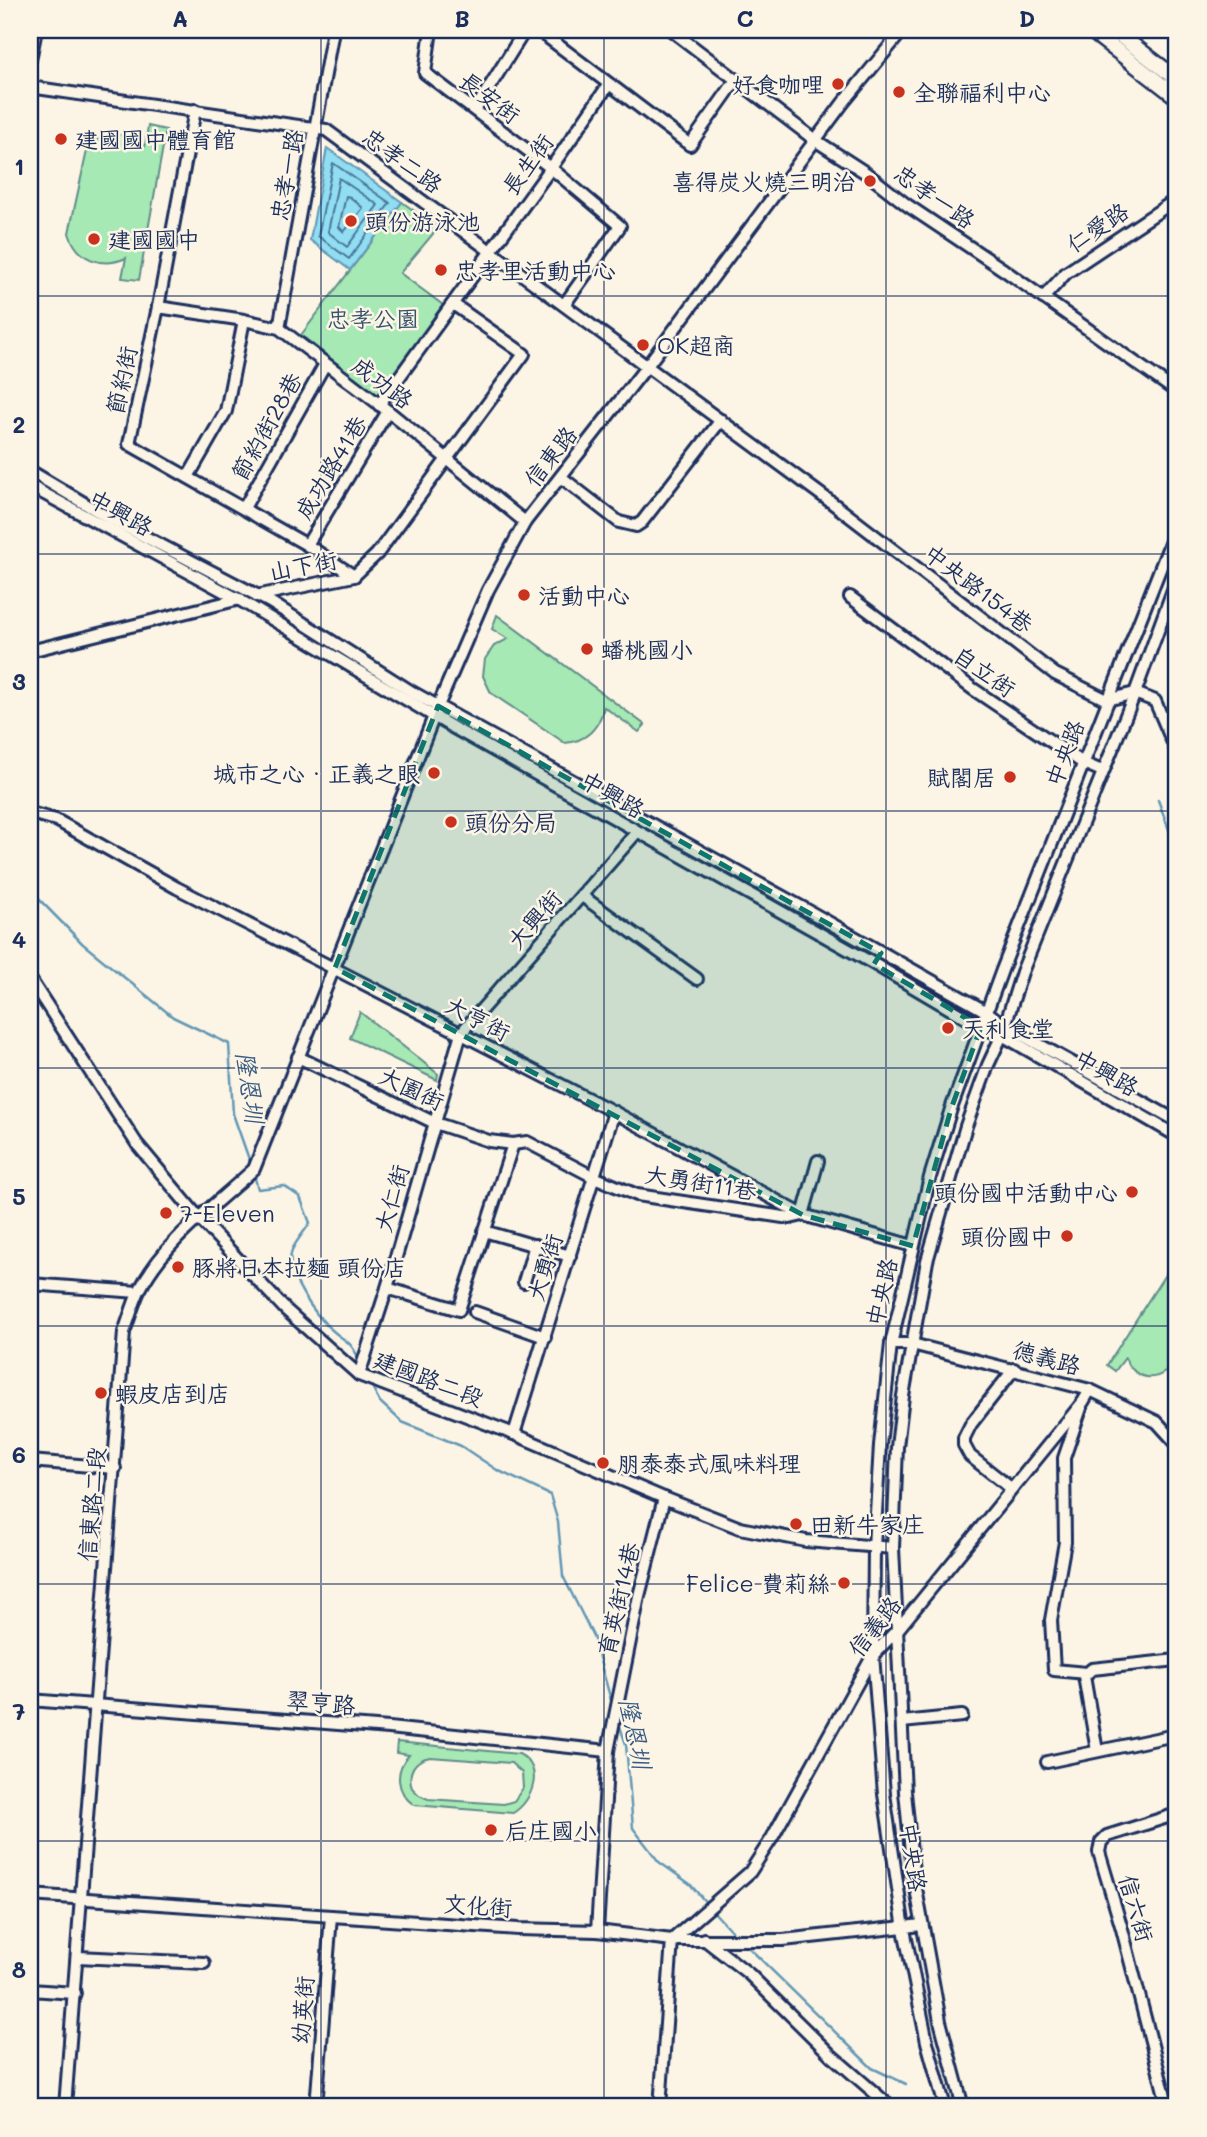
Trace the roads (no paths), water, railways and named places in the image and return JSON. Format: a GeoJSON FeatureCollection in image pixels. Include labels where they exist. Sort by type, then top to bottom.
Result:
{"type":"FeatureCollection","features":[{"type":"Feature","properties":{"kind":"main road"},"geometry":{"type":"LineString","coordinates":[[1090,30],[1177,97]]}},
{"type":"Feature","properties":{"kind":"main road"},"geometry":{"type":"LineString","coordinates":[[1113,30],[1177,79]]}},
{"type":"Feature","properties":{"kind":"street"},"geometry":{"type":"LineString","coordinates":[[30,60],[36,30]]}},
{"type":"Feature","properties":{"kind":"street","name":"忠孝一路"},"geometry":{"type":"LineString","coordinates":[[279,328],[332,30]]}},
{"type":"Feature","properties":{"kind":"street","name":"長安街"},"geometry":{"type":"LineString","coordinates":[[431,30],[425,73],[551,168],[620,226],[564,305]]}},
{"type":"Feature","properties":{"kind":"street"},"geometry":{"type":"LineString","coordinates":[[475,110],[525,30]]}},
{"type":"Feature","properties":{"kind":"street"},"geometry":{"type":"LineString","coordinates":[[538,30],[690,145],[736,80]]}},
{"type":"Feature","properties":{"kind":"street","name":"忠孝一路"},"geometry":{"type":"LineString","coordinates":[[671,30],[816,140],[1177,392]]}},
{"type":"Feature","properties":{"kind":"street","name":"信東路"},"geometry":{"type":"LineString","coordinates":[[335,968],[436,711],[488,590],[525,522],[903,30]]}},
{"type":"Feature","properties":{"kind":"street","name":"長生街"},"geometry":{"type":"LineString","coordinates":[[384,408],[490,250],[609,84]]}},
{"type":"Feature","properties":{"kind":"street","name":"忠孝二路"},"geometry":{"type":"LineString","coordinates":[[30,86],[326,130],[831,502]]}},
{"type":"Feature","properties":{"kind":"street","name":"節約街"},"geometry":{"type":"LineString","coordinates":[[195,110],[129,444],[244,508],[354,576]]}},
{"type":"Feature","properties":{"kind":"street","name":"仁愛路"},"geometry":{"type":"LineString","coordinates":[[1043,298],[1066,272],[1175,204]]}},
{"type":"Feature","properties":{"kind":"street","name":"山下街"},"geometry":{"type":"LineString","coordinates":[[30,651],[238,599],[354,576],[377,554],[524,354],[453,304]]}},
{"type":"Feature","properties":{"kind":"street","name":"成功路"},"geometry":{"type":"LineString","coordinates":[[158,307],[279,328],[384,408],[525,522]]}},
{"type":"Feature","properties":{"kind":"street"},"geometry":{"type":"LineString","coordinates":[[188,477],[226,411],[244,320]]}},
{"type":"Feature","properties":{"kind":"street","name":"節約街28巷"},"geometry":{"type":"LineString","coordinates":[[244,508],[325,364]]}},
{"type":"Feature","properties":{"kind":"street","name":"成功路41巷"},"geometry":{"type":"LineString","coordinates":[[307,545],[384,408]]}},
{"type":"Feature","properties":{"kind":"street"},"geometry":{"type":"LineString","coordinates":[[561,477],[618,522],[636,526],[642,522],[721,420]]}},
{"type":"Feature","properties":{"kind":"street","name":"中興路"},"geometry":{"type":"LineString","coordinates":[[30,471],[109,518],[257,595],[412,692],[436,711],[637,832],[981,1027],[1003,1030],[1177,1121]]}},
{"type":"Feature","properties":{"kind":"street","name":"中興路"},"geometry":{"type":"LineString","coordinates":[[30,486],[987,1012],[1003,1030],[1177,1136]]}},
{"type":"Feature","properties":{"kind":"street","name":"中央路154巷"},"geometry":{"type":"LineString","coordinates":[[831,502],[1055,674],[1107,700]]}},
{"type":"Feature","properties":{"kind":"street","name":"中央路"},"geometry":{"type":"LineString","coordinates":[[945,2107],[904,1928],[884,1794],[873,1655],[874,1546],[880,1445],[891,1343],[913,1245],[951,1109],[1107,700],[1177,526]]}},
{"type":"Feature","properties":{"kind":"street","name":"中央路"},"geometry":{"type":"LineString","coordinates":[[963,2107],[940,2021],[922,1926],[913,1872],[905,1792],[893,1548],[897,1447],[927,1261],[953,1170],[1022,972],[1135,693],[1177,579]]}},
{"type":"Feature","properties":{"kind":"street","name":"自立街"},"geometry":{"type":"LineString","coordinates":[[850,597],[973,689],[1083,763],[1102,771]]}},
{"type":"Feature","properties":{"kind":"street"},"geometry":{"type":"LineString","coordinates":[[1107,700],[1135,693],[1154,701],[1177,752]]}},
{"type":"Feature","properties":{"kind":"street","name":"大亨街"},"geometry":{"type":"LineString","coordinates":[[30,813],[56,820],[177,888],[461,1032],[803,1215],[913,1245]]}},
{"type":"Feature","properties":{"kind":"street","name":"大興街"},"geometry":{"type":"LineString","coordinates":[[461,1032],[637,832]]}},
{"type":"Feature","properties":{"kind":"street"},"geometry":{"type":"LineString","coordinates":[[582,896],[697,979]]}},
{"type":"Feature","properties":{"kind":"street"},"geometry":{"type":"LineString","coordinates":[[874,964],[881,953]]}},
{"type":"Feature","properties":{"kind":"street","name":"信東路二段"},"geometry":{"type":"LineString","coordinates":[[65,2107],[124,1332],[138,1292],[160,1257],[198,1217],[252,1170],[335,968]]}},
{"type":"Feature","properties":{"kind":"street","name":"建國路二段"},"geometry":{"type":"LineString","coordinates":[[30,979],[137,1144],[198,1217],[286,1310],[359,1375],[514,1434],[740,1528],[806,1541],[893,1548]]}},
{"type":"Feature","properties":{"kind":"street","name":"大仁街"},"geometry":{"type":"LineString","coordinates":[[359,1375],[461,1032]]}},
{"type":"Feature","properties":{"kind":"street","name":"大園街"},"geometry":{"type":"LineString","coordinates":[[298,1057],[435,1123],[489,1141],[513,1144],[527,1142],[594,1177]]}},
{"type":"Feature","properties":{"kind":"street","name":"大勇街"},"geometry":{"type":"LineString","coordinates":[[514,1434],[614,1112]]}},
{"type":"Feature","properties":{"kind":"street"},"geometry":{"type":"LineString","coordinates":[[387,1288],[459,1310],[513,1144]]}},
{"type":"Feature","properties":{"kind":"street"},"geometry":{"type":"LineString","coordinates":[[803,1215],[818,1161]]}},
{"type":"Feature","properties":{"kind":"street","name":"大勇街11巷"},"geometry":{"type":"LineString","coordinates":[[594,1177],[638,1195],[790,1218],[803,1215]]}},
{"type":"Feature","properties":{"kind":"street"},"geometry":{"type":"LineString","coordinates":[[484,1231],[570,1256]]}},
{"type":"Feature","properties":{"kind":"street"},"geometry":{"type":"LineString","coordinates":[[524,1282],[535,1245]]}},
{"type":"Feature","properties":{"kind":"street"},"geometry":{"type":"LineString","coordinates":[[30,1284],[138,1292]]}},
{"type":"Feature","properties":{"kind":"street"},"geometry":{"type":"LineString","coordinates":[[475,1312],[545,1336]]}},
{"type":"Feature","properties":{"kind":"street","name":"德義路"},"geometry":{"type":"LineString","coordinates":[[891,1343],[912,1344],[1090,1390],[1157,1422],[1177,1444]]}},
{"type":"Feature","properties":{"kind":"street"},"geometry":{"type":"LineString","coordinates":[[1012,1489],[970,1456],[964,1445],[964,1438],[971,1424],[1014,1369]]}},
{"type":"Feature","properties":{"kind":"street","name":"信義路"},"geometry":{"type":"LineString","coordinates":[[672,1940],[750,1872],[772,1838],[873,1655],[899,1628],[1090,1390]]}},
{"type":"Feature","properties":{"kind":"street"},"geometry":{"type":"LineString","coordinates":[[1083,1402],[1064,1458],[1066,1542],[1051,1620],[1054,1670],[1085,1674],[1093,1669],[1177,1660]]}},
{"type":"Feature","properties":{"kind":"street"},"geometry":{"type":"LineString","coordinates":[[30,1461],[115,1468]]}},
{"type":"Feature","properties":{"kind":"street","name":"育英街14巷"},"geometry":{"type":"LineString","coordinates":[[597,1931],[608,1751],[639,1596],[664,1498]]}},
{"type":"Feature","properties":{"kind":"street"},"geometry":{"type":"LineString","coordinates":[[1085,1674],[1097,1751]]}},
{"type":"Feature","properties":{"kind":"street","name":"翠亨路"},"geometry":{"type":"LineString","coordinates":[[30,1700],[389,1728],[608,1751]]}},
{"type":"Feature","properties":{"kind":"street"},"geometry":{"type":"LineString","coordinates":[[902,1722],[962,1716]]}},
{"type":"Feature","properties":{"kind":"street"},"geometry":{"type":"LineString","coordinates":[[1047,1762],[1175,1735]]}},
{"type":"Feature","properties":{"kind":"street","name":"信六街"},"geometry":{"type":"LineString","coordinates":[[1168,2107],[1099,1852],[1101,1842],[1107,1836],[1177,1814]]}},
{"type":"Feature","properties":{"kind":"street","name":"文化街"},"geometry":{"type":"LineString","coordinates":[[30,1895],[518,1929],[597,1931],[672,1940],[783,1940],[922,1926]]}},
{"type":"Feature","properties":{"kind":"street","name":"幼英街"},"geometry":{"type":"LineString","coordinates":[[316,2106],[331,1916]]}},
{"type":"Feature","properties":{"kind":"street"},"geometry":{"type":"LineString","coordinates":[[704,1939],[749,1974],[816,2040],[891,2107]]}},
{"type":"Feature","properties":{"kind":"street"},"geometry":{"type":"LineString","coordinates":[[660,2107],[672,1940]]}},
{"type":"Feature","properties":{"kind":"street"},"geometry":{"type":"LineString","coordinates":[[78,1957],[204,1963]]}},
{"type":"Feature","properties":{"kind":"street"},"geometry":{"type":"LineString","coordinates":[[30,1990],[75,1993]]}},
{"type":"Feature","properties":{"kind":"street"},"geometry":{"type":"LineString","coordinates":[[316,2106],[345,2107]]}},
{"type":"Feature","properties":{"kind":"water","name":"頭份游泳池"},"geometry":{"type":"Polygon","coordinates":[[[327,148],[402,202],[350,270],[310,240],[327,148]]]}},
{"type":"Feature","properties":{"kind":"waterway","name":"隆恩圳"},"geometry":{"type":"LineString","coordinates":[[1158,800],[1177,851]]}},
{"type":"Feature","properties":{"kind":"waterway","name":"隆恩圳"},"geometry":{"type":"LineString","coordinates":[[30,890],[83,944],[173,1017],[229,1044],[233,1114],[251,1165]]}},
{"type":"Feature","properties":{"kind":"waterway","name":"隆恩圳"},"geometry":{"type":"LineString","coordinates":[[254,1175],[258,1189],[284,1186],[300,1197],[310,1223],[292,1250],[292,1270],[318,1315],[349,1344],[358,1357]]}},
{"type":"Feature","properties":{"kind":"waterway","name":"隆恩圳"},"geometry":{"type":"LineString","coordinates":[[370,1383],[380,1402],[402,1422],[461,1446],[497,1470],[550,1495],[558,1522],[563,1576],[593,1636],[612,1704]]}},
{"type":"Feature","properties":{"kind":"waterway","name":"隆恩圳"},"geometry":{"type":"LineString","coordinates":[[618,1721],[626,1744],[633,1828],[659,1862],[690,1884],[708,1905]]}},
{"type":"Feature","properties":{"kind":"waterway","name":"隆恩圳"},"geometry":{"type":"LineString","coordinates":[[712,1910],[736,1936]]}},
{"type":"Feature","properties":{"kind":"waterway","name":"隆恩圳"},"geometry":{"type":"LineString","coordinates":[[744,1943],[872,2068],[906,2084]]}},
{"type":"Feature","properties":{"kind":"place","name":"好食咖哩"},"geometry":{"type":"Point","coordinates":[838,84]}},
{"type":"Feature","properties":{"kind":"place","name":"全聯福利中心"},"geometry":{"type":"Point","coordinates":[899,92]}},
{"type":"Feature","properties":{"kind":"place","name":"建國國中體育館"},"geometry":{"type":"Point","coordinates":[61,139]}},
{"type":"Feature","properties":{"kind":"place","name":"喜得炭火燒三明治"},"geometry":{"type":"Point","coordinates":[870,181]}},
{"type":"Feature","properties":{"kind":"place","name":"頭份游泳池"},"geometry":{"type":"Point","coordinates":[351,221]}},
{"type":"Feature","properties":{"kind":"place","name":"建國國中"},"geometry":{"type":"Point","coordinates":[94,239]}},
{"type":"Feature","properties":{"kind":"place","name":"忠孝里活動中心"},"geometry":{"type":"Point","coordinates":[441,270]}},
{"type":"Feature","properties":{"kind":"place","name":"OK超商"},"geometry":{"type":"Point","coordinates":[643,345]}},
{"type":"Feature","properties":{"kind":"place","name":"活動中心"},"geometry":{"type":"Point","coordinates":[524,595]}},
{"type":"Feature","properties":{"kind":"place","name":"蟠桃國小"},"geometry":{"type":"Point","coordinates":[587,649]}},
{"type":"Feature","properties":{"kind":"place","name":"城市之心‧正義之眼"},"geometry":{"type":"Point","coordinates":[434,773]}},
{"type":"Feature","properties":{"kind":"place","name":"賦閣居"},"geometry":{"type":"Point","coordinates":[1010,777]}},
{"type":"Feature","properties":{"kind":"place","name":"頭份分局"},"geometry":{"type":"Point","coordinates":[451,822]}},
{"type":"Feature","properties":{"kind":"place","name":"天利食堂"},"geometry":{"type":"Point","coordinates":[948,1028]}},
{"type":"Feature","properties":{"kind":"place","name":"頭份國中活動中心"},"geometry":{"type":"Point","coordinates":[1132,1192]}},
{"type":"Feature","properties":{"kind":"place","name":"7-Eleven"},"geometry":{"type":"Point","coordinates":[166,1213]}},
{"type":"Feature","properties":{"kind":"place","name":"頭份國中"},"geometry":{"type":"Point","coordinates":[1067,1236]}},
{"type":"Feature","properties":{"kind":"place","name":"豚將日本拉麵 頭份店"},"geometry":{"type":"Point","coordinates":[178,1267]}},
{"type":"Feature","properties":{"kind":"place","name":"蝦皮店到店"},"geometry":{"type":"Point","coordinates":[101,1393]}},
{"type":"Feature","properties":{"kind":"place","name":"朋泰泰式風味料理"},"geometry":{"type":"Point","coordinates":[603,1463]}},
{"type":"Feature","properties":{"kind":"place","name":"田新牛家庄"},"geometry":{"type":"Point","coordinates":[796,1524]}},
{"type":"Feature","properties":{"kind":"place","name":"Felice 費莉絲"},"geometry":{"type":"Point","coordinates":[844,1583]}},
{"type":"Feature","properties":{"kind":"place","name":"后庄國小"},"geometry":{"type":"Point","coordinates":[491,1830]}},
{"type":"Feature","properties":{"kind":"park label","name":"忠孝公園"},"geometry":{"type":"Point","coordinates":[373,318]}}]}
